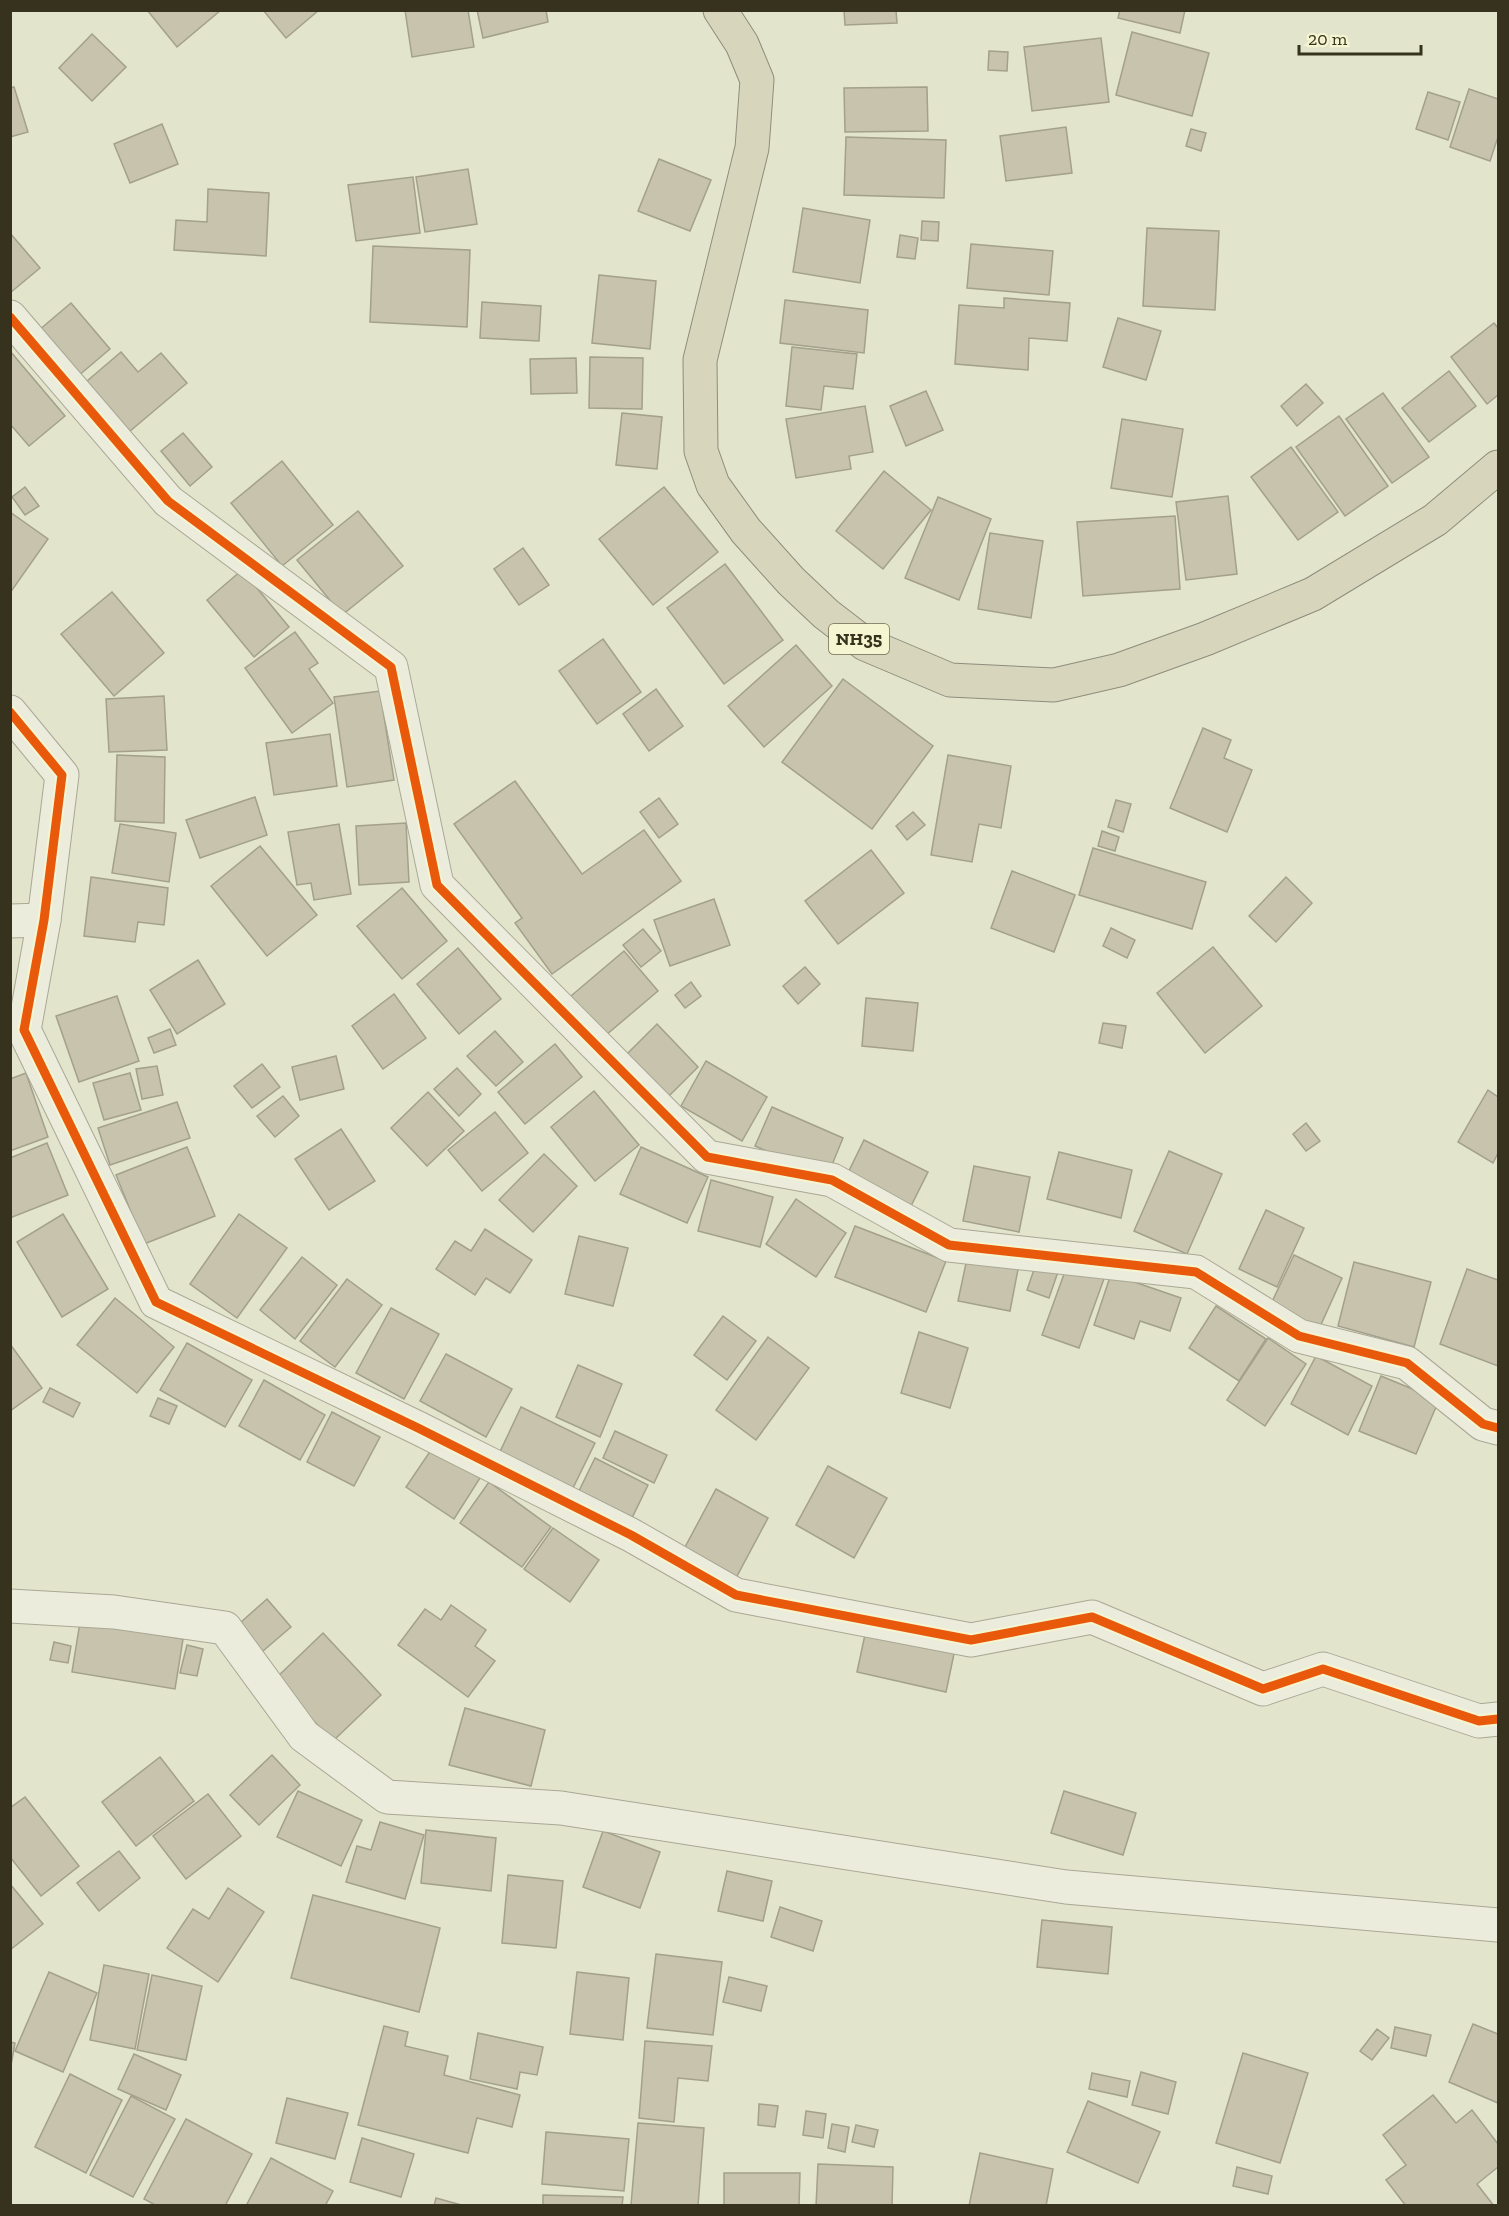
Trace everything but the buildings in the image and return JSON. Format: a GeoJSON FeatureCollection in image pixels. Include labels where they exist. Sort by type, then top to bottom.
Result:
{"type":"FeatureCollection","features":[{"type":"Feature","properties":{"kind":"highway","name":"NH35"},"geometry":{"type":"LineString","coordinates":[[720,10],[742,45],[757,80],[752,148],[700,360],[701,451],[713,485],[746,531],[791,581],[826,614],[865,644],[950,680],[1054,685],[1119,670],[1205,639],[1313,594],[1435,520],[1498,467]]}},
{"type":"Feature","properties":{"kind":"street"},"geometry":{"type":"LineString","coordinates":[[10,317],[168,501],[391,667],[437,885],[707,1157],[832,1180],[949,1245],[1196,1272],[1299,1336],[1407,1363],[1483,1424],[1498,1428]]}},
{"type":"Feature","properties":{"kind":"street"},"geometry":{"type":"LineString","coordinates":[[10,712],[62,775],[44,920],[24,1030],[156,1302],[556,1497],[631,1535],[736,1595],[971,1640],[1092,1617],[1263,1689],[1323,1669],[1479,1721],[1498,1719]]}},
{"type":"Feature","properties":{"kind":"street"},"geometry":{"type":"LineString","coordinates":[[10,921],[44,920]]}},
{"type":"Feature","properties":{"kind":"street"},"geometry":{"type":"LineString","coordinates":[[10,1606],[114,1612],[225,1628],[304,1736],[387,1797],[561,1808],[1066,1887],[1498,1924]]}},
{"type":"Feature","properties":{"kind":"cycle path"},"geometry":{"type":"LineString","coordinates":[[10,317],[168,501],[391,667],[437,885],[707,1157],[832,1180],[949,1245],[1196,1272],[1299,1336],[1407,1363],[1483,1424],[1498,1428]]}},
{"type":"Feature","properties":{"kind":"cycle path"},"geometry":{"type":"LineString","coordinates":[[10,712],[62,775],[44,920],[24,1030],[156,1302],[418,1428],[631,1535],[736,1595],[971,1640],[1092,1617],[1263,1689],[1323,1669],[1479,1721],[1498,1719]]}}]}
